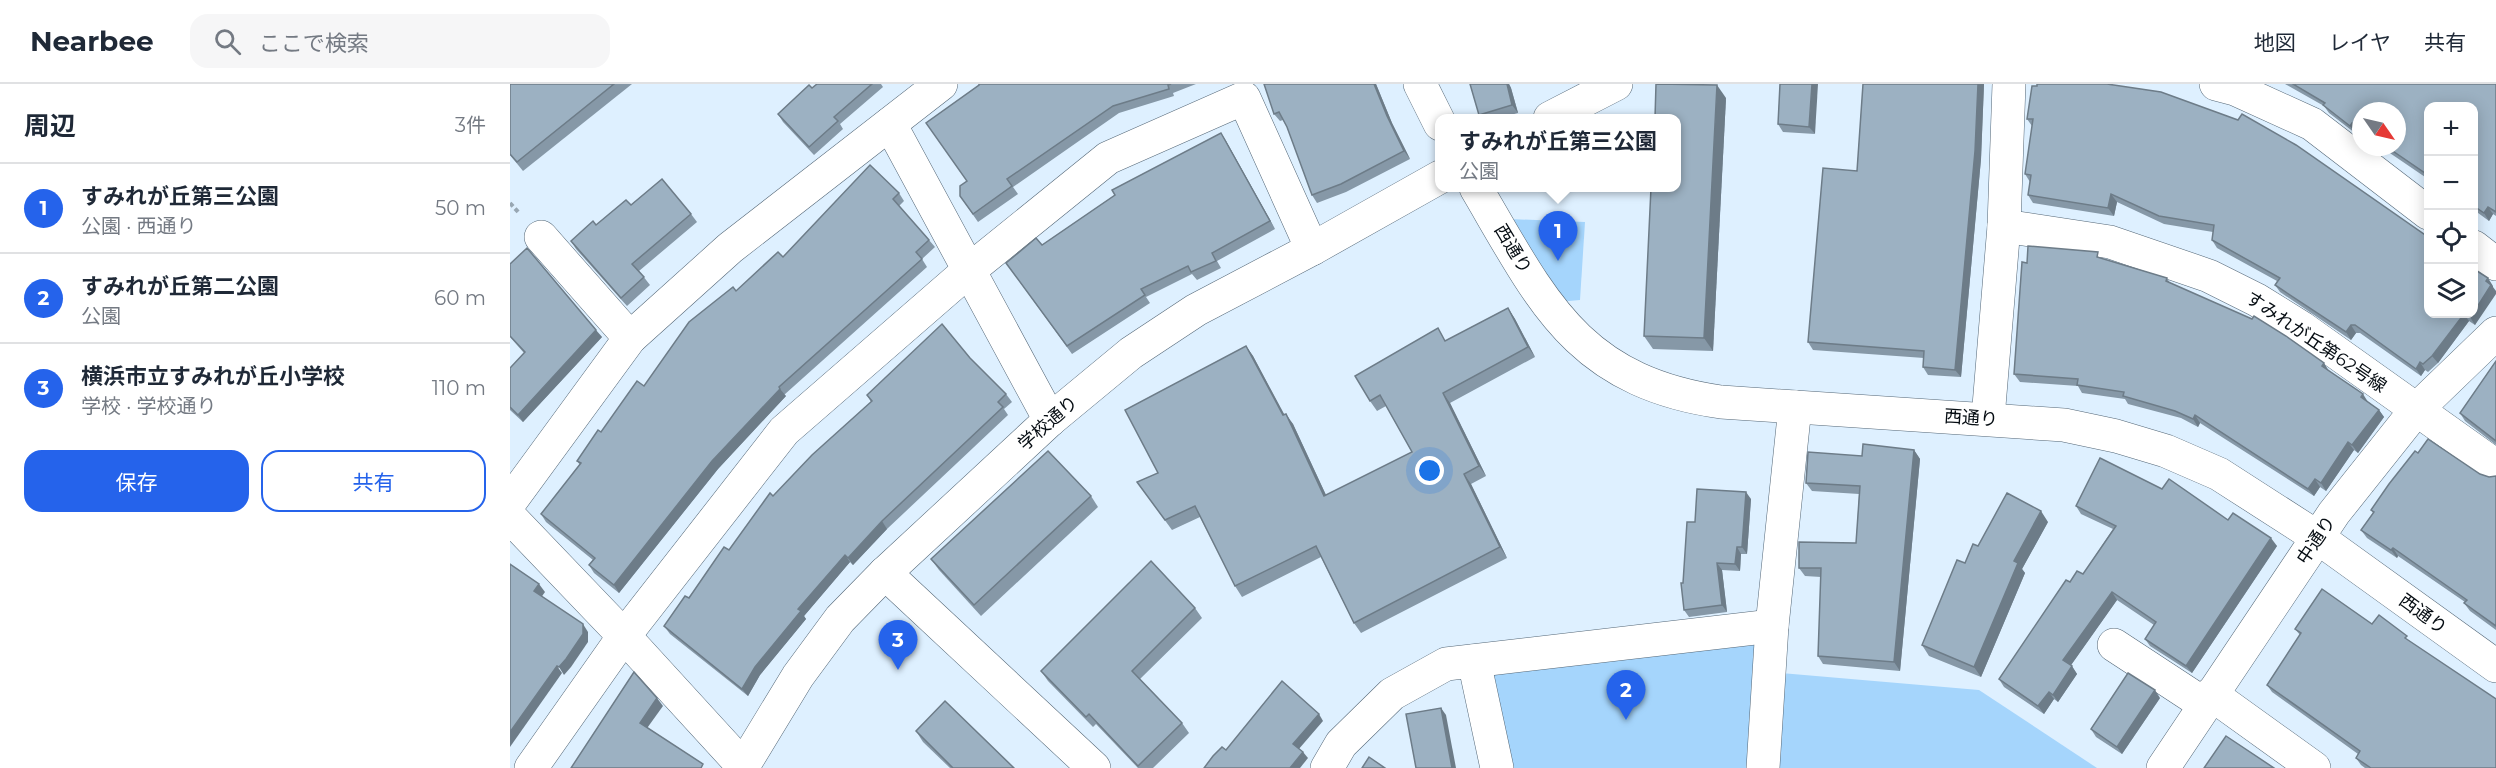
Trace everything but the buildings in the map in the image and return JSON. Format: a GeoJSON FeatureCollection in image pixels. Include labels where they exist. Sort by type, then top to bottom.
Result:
{"type":"FeatureCollection","features":[{"type":"Feature","properties":{"kind":"street"},"geometry":{"type":"LineString","coordinates":[[510,502],[630,338],[730,248],[941,84]]}},
{"type":"Feature","properties":{"kind":"street"},"geometry":{"type":"LineString","coordinates":[[1420,84],[1435,114]]}},
{"type":"Feature","properties":{"kind":"street"},"geometry":{"type":"LineString","coordinates":[[1558,114],[1616,84]]}},
{"type":"Feature","properties":{"kind":"street"},"geometry":{"type":"LineString","coordinates":[[1988,418],[2004,226],[2009,84]]}},
{"type":"Feature","properties":{"kind":"street"},"geometry":{"type":"LineString","coordinates":[[2217,84],[2235,89],[2312,124],[2424,210]]}},
{"type":"Feature","properties":{"kind":"street"},"geometry":{"type":"LineString","coordinates":[[531,768],[624,636],[784,431],[967,272],[1108,158],[1244,98],[1312,249]]}},
{"type":"Feature","properties":{"kind":"street"},"geometry":{"type":"LineString","coordinates":[[890,124],[967,272],[1050,420]]}},
{"type":"Feature","properties":{"kind":"street","name":"学校通り"},"geometry":{"type":"LineString","coordinates":[[743,767],[798,676],[840,619],[885,573],[1050,420],[1131,353],[1196,310],[1312,249],[1435,180]]}},
{"type":"Feature","properties":{"kind":"street","name":"西通り"},"geometry":{"type":"LineString","coordinates":[[1478,192],[1554,315],[1593,354],[1642,381],[1694,398],[2064,425],[2116,436],[2166,451],[2218,474],[2318,537],[2496,666]]}},
{"type":"Feature","properties":{"kind":"street","name":"すみれが丘第62号線"},"geometry":{"type":"LineString","coordinates":[[2004,226],[2110,243],[2209,276],[2257,300],[2302,328],[2496,466]]}},
{"type":"Feature","properties":{"kind":"street"},"geometry":{"type":"LineString","coordinates":[[541,237],[630,338]]}},
{"type":"Feature","properties":{"kind":"street"},"geometry":{"type":"LineString","coordinates":[[2478,250],[2496,264]]}},
{"type":"Feature","properties":{"kind":"street","name":"中通り"},"geometry":{"type":"LineString","coordinates":[[2163,768],[2318,537],[2416,410],[2496,333]]}},
{"type":"Feature","properties":{"kind":"street"},"geometry":{"type":"LineString","coordinates":[[1763,768],[1772,626],[1795,407]]}},
{"type":"Feature","properties":{"kind":"street"},"geometry":{"type":"LineString","coordinates":[[510,517],[624,636],[743,767]]}},
{"type":"Feature","properties":{"kind":"street"},"geometry":{"type":"LineString","coordinates":[[885,573],[1094,768]]}},
{"type":"Feature","properties":{"kind":"street"},"geometry":{"type":"LineString","coordinates":[[1327,768],[1341,744],[1392,694],[1446,664],[1772,626]]}},
{"type":"Feature","properties":{"kind":"street"},"geometry":{"type":"LineString","coordinates":[[2114,645],[2208,699],[2314,768]]}},
{"type":"Feature","properties":{"kind":"street"},"geometry":{"type":"LineString","coordinates":[[1474,660],[1497,768]]}},
{"type":"Feature","properties":{"kind":"shaded area"},"geometry":{"type":"Polygon","coordinates":[[[1510,219],[1585,222],[1580,300],[1558,302],[1510,219]]]}},
{"type":"Feature","properties":{"kind":"shaded area"},"geometry":{"type":"Polygon","coordinates":[[[1758,638],[1752,768],[1509,768],[1488,672],[1758,638]]]}},
{"type":"Feature","properties":{"kind":"shaded area"},"geometry":{"type":"Polygon","coordinates":[[[1781,673],[1979,690],[2097,768],[1776,768],[1781,673]]]}},
{"type":"Feature","properties":{"kind":"place","name":"すみれが丘第三公園"},"geometry":{"type":"Point","coordinates":[1558,261]}},
{"type":"Feature","properties":{"kind":"place","name":"横浜市立すみれが丘小学校"},"geometry":{"type":"Point","coordinates":[898,670]}},
{"type":"Feature","properties":{"kind":"place","name":"すみれが丘第二公園"},"geometry":{"type":"Point","coordinates":[1626,720]}}]}
